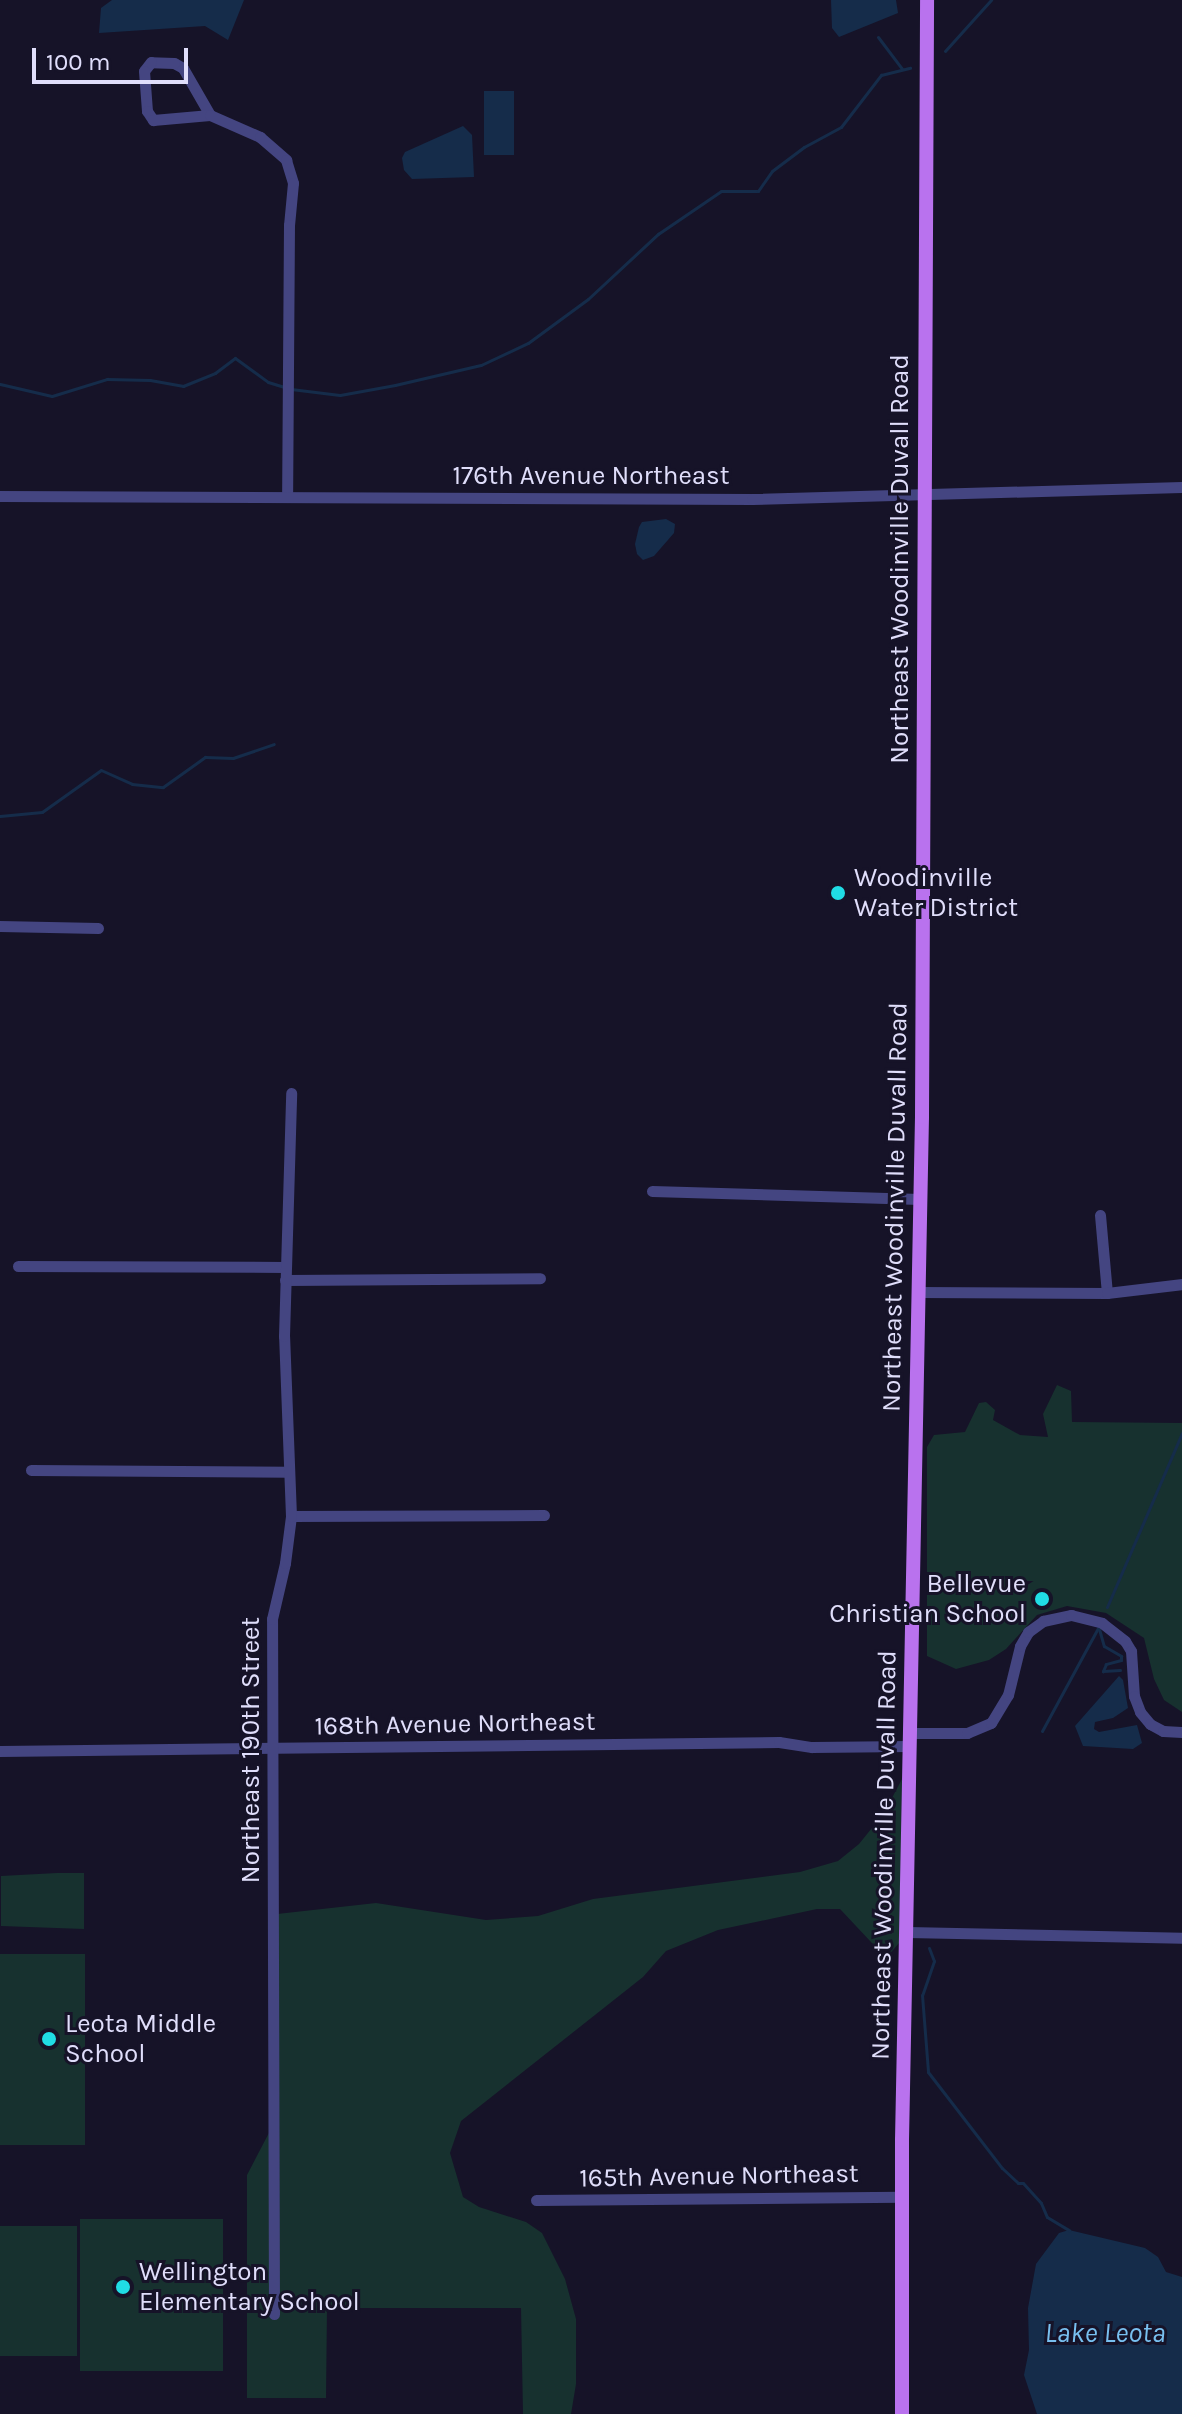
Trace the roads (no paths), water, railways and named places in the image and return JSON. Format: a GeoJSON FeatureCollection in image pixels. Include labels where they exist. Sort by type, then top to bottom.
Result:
{"type":"FeatureCollection","features":[{"type":"Feature","properties":{"kind":"main road","name":"Northeast Woodinville Duvall Road"},"geometry":{"type":"LineString","coordinates":[[902,2414],[902,2197],[920,1199],[927,0]]}},
{"type":"Feature","properties":{"kind":"street"},"geometry":{"type":"LineString","coordinates":[[210,115],[183,68],[174,63],[151,62],[144,71],[147,111],[153,120],[210,115],[260,137],[286,160],[293,183],[289,225],[287,497]]}},
{"type":"Feature","properties":{"kind":"street","name":"176th Avenue Northeast"},"geometry":{"type":"LineString","coordinates":[[0,496],[924,497],[1068,488],[1182,487]]}},
{"type":"Feature","properties":{"kind":"street"},"geometry":{"type":"LineString","coordinates":[[0,926],[98,928]]}},
{"type":"Feature","properties":{"kind":"street","name":"Northeast 190th Street"},"geometry":{"type":"LineString","coordinates":[[274,2314],[272,1619],[291,1516],[285,1274],[291,1093]]}},
{"type":"Feature","properties":{"kind":"street"},"geometry":{"type":"LineString","coordinates":[[652,1191],[920,1199]]}},
{"type":"Feature","properties":{"kind":"street"},"geometry":{"type":"LineString","coordinates":[[1100,1215],[1107,1293]]}},
{"type":"Feature","properties":{"kind":"street"},"geometry":{"type":"LineString","coordinates":[[18,1266],[540,1278]]}},
{"type":"Feature","properties":{"kind":"street"},"geometry":{"type":"LineString","coordinates":[[917,1292],[1107,1293],[1182,1284]]}},
{"type":"Feature","properties":{"kind":"street"},"geometry":{"type":"LineString","coordinates":[[31,1470],[289,1472]]}},
{"type":"Feature","properties":{"kind":"street"},"geometry":{"type":"LineString","coordinates":[[291,1516],[544,1515]]}},
{"type":"Feature","properties":{"kind":"street","name":"168th Avenue Northeast"},"geometry":{"type":"LineString","coordinates":[[0,1751],[779,1742],[812,1747],[967,1733],[991,1723],[1008,1695],[1020,1646],[1028,1632],[1043,1621],[1071,1615],[1102,1623],[1125,1641],[1131,1651],[1134,1696],[1140,1712],[1150,1724],[1163,1731],[1182,1732]]}},
{"type":"Feature","properties":{"kind":"street"},"geometry":{"type":"LineString","coordinates":[[907,1932],[1182,1938]]}},
{"type":"Feature","properties":{"kind":"street","name":"165th Avenue Northeast"},"geometry":{"type":"LineString","coordinates":[[536,2200],[902,2197]]}},
{"type":"Feature","properties":{"kind":"water"},"geometry":{"type":"Polygon","coordinates":[[[112,0],[244,0],[228,40],[205,26],[99,33],[101,8],[112,0]]]}},
{"type":"Feature","properties":{"kind":"water"},"geometry":{"type":"Polygon","coordinates":[[[831,0],[896,0],[898,13],[839,37],[832,28],[831,0]]]}},
{"type":"Feature","properties":{"kind":"water"},"geometry":{"type":"Polygon","coordinates":[[[484,91],[514,91],[514,155],[484,155],[484,91]]]}},
{"type":"Feature","properties":{"kind":"water"},"geometry":{"type":"Polygon","coordinates":[[[463,126],[472,135],[474,177],[412,179],[404,170],[402,158],[405,152],[463,126]]]}},
{"type":"Feature","properties":{"kind":"water"},"geometry":{"type":"Polygon","coordinates":[[[666,519],[675,524],[674,533],[654,556],[643,560],[637,554],[635,544],[639,527],[642,522],[666,519]]]}},
{"type":"Feature","properties":{"kind":"water"},"geometry":{"type":"Polygon","coordinates":[[[1119,1676],[1123,1680],[1128,1708],[1113,1718],[1095,1722],[1094,1729],[1099,1732],[1137,1725],[1142,1743],[1133,1749],[1083,1746],[1075,1726],[1119,1676]]]}},
{"type":"Feature","properties":{"kind":"water","name":"Lake Leota"},"geometry":{"type":"Polygon","coordinates":[[[1069,2230],[1145,2248],[1158,2257],[1166,2272],[1182,2277],[1182,2414],[1037,2414],[1024,2375],[1029,2350],[1028,2308],[1036,2264],[1059,2233],[1069,2230]]]}},
{"type":"Feature","properties":{"kind":"waterway"},"geometry":{"type":"LineString","coordinates":[[945,51],[991,0]]}},
{"type":"Feature","properties":{"kind":"waterway"},"geometry":{"type":"LineString","coordinates":[[878,37],[902,69]]}},
{"type":"Feature","properties":{"kind":"waterway"},"geometry":{"type":"LineString","coordinates":[[291,389],[340,395],[395,385],[481,365],[528,343],[588,299],[658,234],[721,191],[758,191],[772,171],[804,147],[841,127],[881,75],[910,68]]}},
{"type":"Feature","properties":{"kind":"waterway"},"geometry":{"type":"LineString","coordinates":[[0,384],[52,396],[107,379],[150,380],[183,386],[215,373],[235,358],[268,382],[284,387]]}},
{"type":"Feature","properties":{"kind":"waterway"},"geometry":{"type":"LineString","coordinates":[[0,816],[42,812],[101,770],[132,784],[163,787],[205,757],[233,758],[274,744]]}},
{"type":"Feature","properties":{"kind":"waterway"},"geometry":{"type":"LineString","coordinates":[[1107,1607],[1182,1433]]}},
{"type":"Feature","properties":{"kind":"waterway"},"geometry":{"type":"LineString","coordinates":[[1042,1731],[1098,1628]]}},
{"type":"Feature","properties":{"kind":"waterway"},"geometry":{"type":"LineString","coordinates":[[1099,1629],[1104,1646],[1121,1656],[1121,1660],[1106,1664],[1103,1671],[1120,1670]]}},
{"type":"Feature","properties":{"kind":"waterway"},"geometry":{"type":"LineString","coordinates":[[929,1948],[934,1961],[922,1995],[928,2072],[1002,2168],[1018,2183],[1023,2183],[1041,2203],[1047,2217],[1069,2230]]}},
{"type":"Feature","properties":{"kind":"place","name":"Woodinville Water District"},"geometry":{"type":"Point","coordinates":[838,893]}},
{"type":"Feature","properties":{"kind":"place","name":"Bellevue Christian School"},"geometry":{"type":"Point","coordinates":[1042,1599]}},
{"type":"Feature","properties":{"kind":"place","name":"Leota Middle School"},"geometry":{"type":"Point","coordinates":[49,2039]}},
{"type":"Feature","properties":{"kind":"place","name":"Wellington Elementary School"},"geometry":{"type":"Point","coordinates":[123,2287]}}]}
